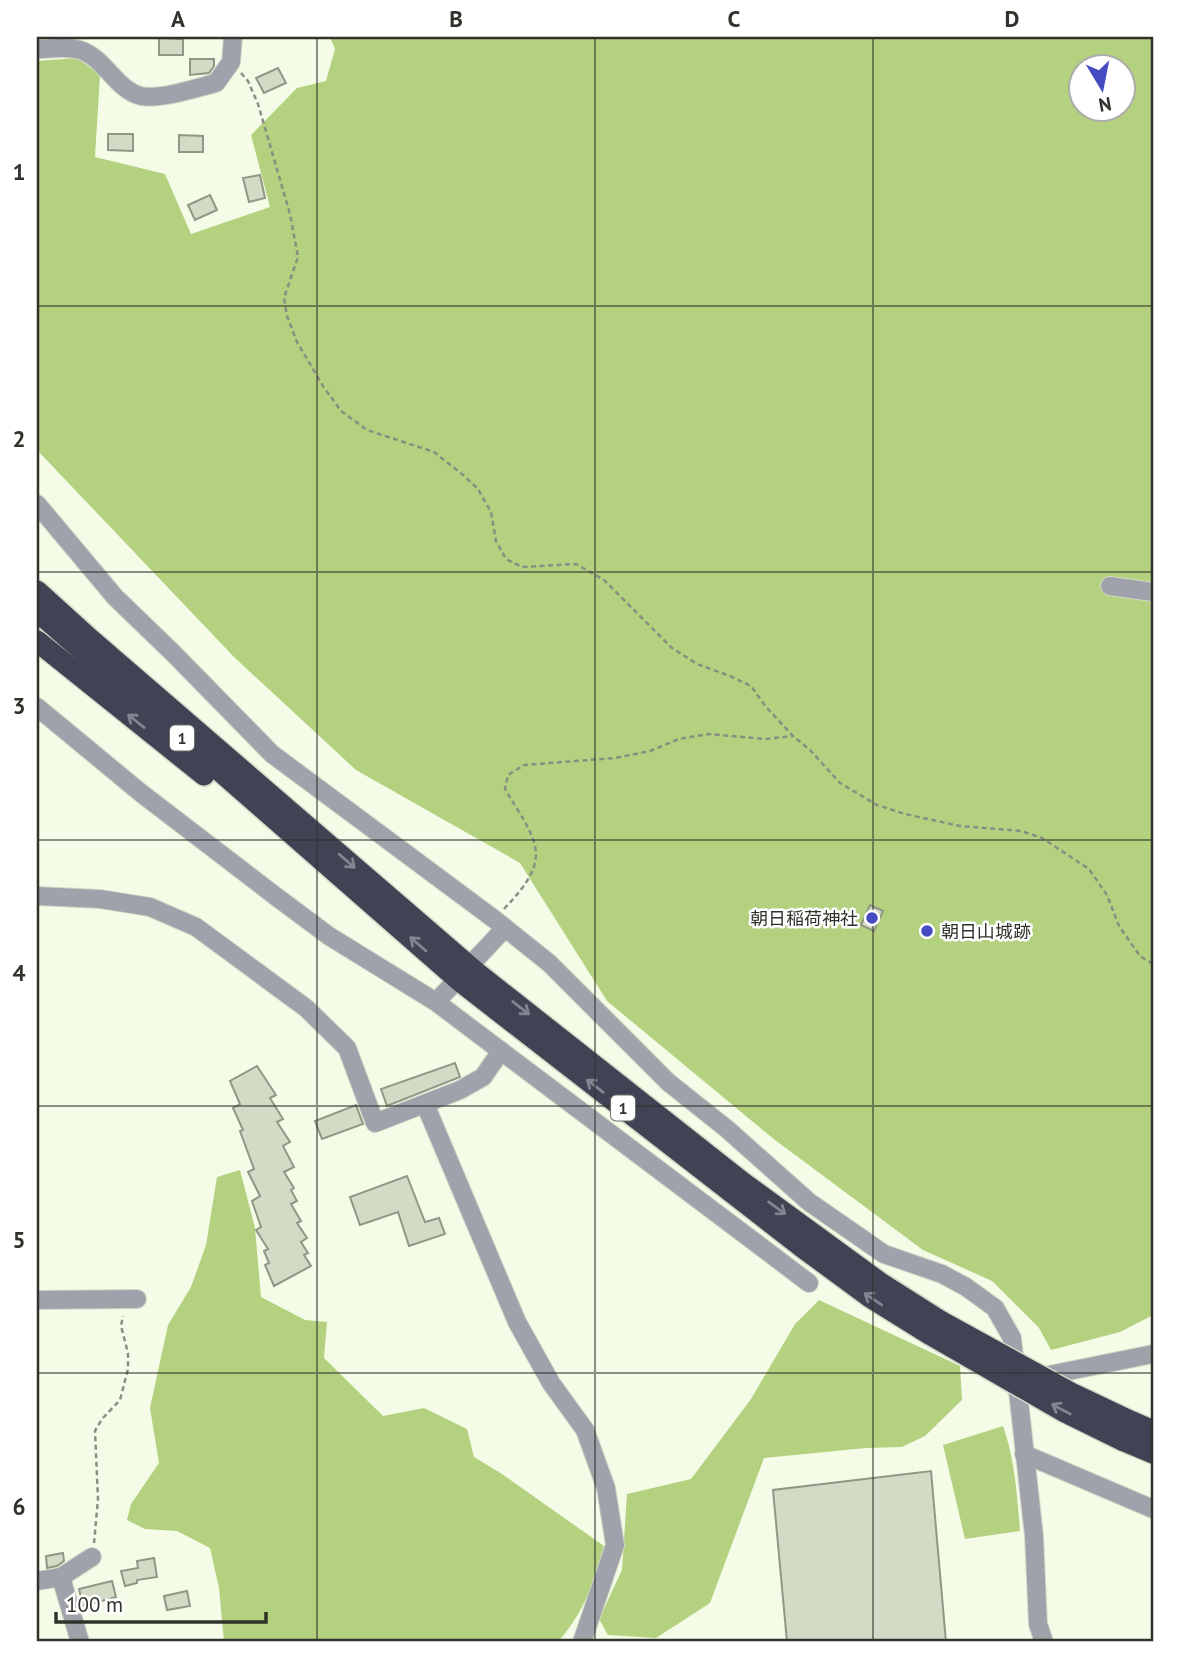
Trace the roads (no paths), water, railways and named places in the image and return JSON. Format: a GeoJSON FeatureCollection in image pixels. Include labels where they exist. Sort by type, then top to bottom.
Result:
{"type":"FeatureCollection","features":[{"type":"Feature","properties":{"kind":"highway"},"geometry":{"type":"LineString","coordinates":[[37,581],[107,654]]}},
{"type":"Feature","properties":{"kind":"highway"},"geometry":{"type":"LineString","coordinates":[[37,591],[477,973],[742,1182],[936,1328]]}},
{"type":"Feature","properties":{"kind":"highway","name":"1"},"geometry":{"type":"LineString","coordinates":[[37,611],[461,982],[732,1194],[870,1297],[936,1328],[1063,1411],[1126,1430],[1153,1453]]}},
{"type":"Feature","properties":{"kind":"highway"},"geometry":{"type":"LineString","coordinates":[[37,641],[230,796],[328,865]]}},
{"type":"Feature","properties":{"kind":"highway"},"geometry":{"type":"LineString","coordinates":[[1126,1430],[1153,1432]]}},
{"type":"Feature","properties":{"kind":"street"},"geometry":{"type":"LineString","coordinates":[[37,49],[62,47],[83,51],[100,62],[123,86],[140,96],[158,96],[216,83],[231,62],[233,37]]}},
{"type":"Feature","properties":{"kind":"street"},"geometry":{"type":"LineString","coordinates":[[37,504],[115,597],[272,754],[549,963],[668,1082],[727,1129],[809,1202],[884,1254],[942,1274],[995,1308],[1012,1338],[1034,1536],[1038,1624],[1044,1642]]}},
{"type":"Feature","properties":{"kind":"street"},"geometry":{"type":"LineString","coordinates":[[1110,586],[1153,592]]}},
{"type":"Feature","properties":{"kind":"street"},"geometry":{"type":"LineString","coordinates":[[37,708],[141,793],[329,936],[436,1002],[809,1283]]}},
{"type":"Feature","properties":{"kind":"street"},"geometry":{"type":"LineString","coordinates":[[37,896],[100,899],[150,907],[196,927],[306,1008],[347,1048],[375,1122],[460,1090],[483,1077],[502,1051]]}},
{"type":"Feature","properties":{"kind":"street"},"geometry":{"type":"LineString","coordinates":[[475,960],[499,923]]}},
{"type":"Feature","properties":{"kind":"street"},"geometry":{"type":"LineString","coordinates":[[436,1002],[451,986]]}},
{"type":"Feature","properties":{"kind":"street"},"geometry":{"type":"LineString","coordinates":[[425,1104],[517,1321],[551,1383],[585,1430],[606,1488],[615,1545],[582,1642]]}},
{"type":"Feature","properties":{"kind":"street"},"geometry":{"type":"LineString","coordinates":[[37,1300],[131,1299]]}},
{"type":"Feature","properties":{"kind":"street"},"geometry":{"type":"LineString","coordinates":[[1017,1381],[1153,1354]]}},
{"type":"Feature","properties":{"kind":"street"},"geometry":{"type":"LineString","coordinates":[[1024,1454],[1153,1509]]}},
{"type":"Feature","properties":{"kind":"street"},"geometry":{"type":"LineString","coordinates":[[37,1581],[61,1577],[92,1557]]}},
{"type":"Feature","properties":{"kind":"street"},"geometry":{"type":"LineString","coordinates":[[61,1577],[80,1642]]}},
{"type":"Feature","properties":{"kind":"place","name":"朝日稲荷神社"},"geometry":{"type":"Point","coordinates":[872,918]}},
{"type":"Feature","properties":{"kind":"place","name":"朝日山城跡"},"geometry":{"type":"Point","coordinates":[927,931]}}]}
